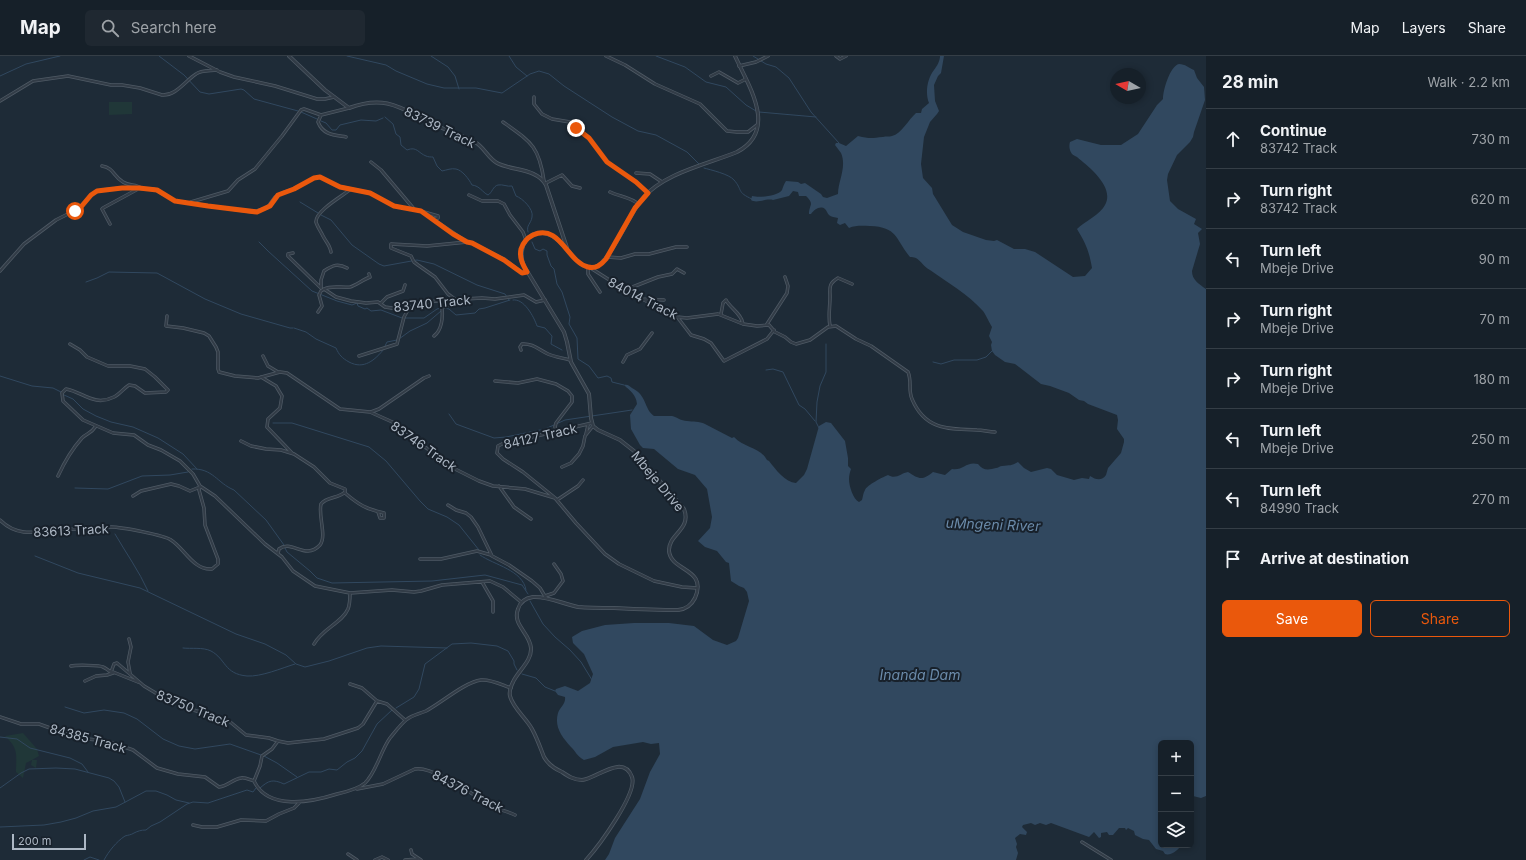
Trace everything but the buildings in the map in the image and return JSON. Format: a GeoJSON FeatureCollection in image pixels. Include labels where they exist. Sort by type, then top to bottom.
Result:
{"type":"FeatureCollection","features":[{"type":"Feature","properties":{"kind":"street"},"geometry":{"type":"LineString","coordinates":[[189,56],[234,77],[276,86],[317,98],[324,99],[334,97]]}},
{"type":"Feature","properties":{"kind":"street"},"geometry":{"type":"LineString","coordinates":[[289,56],[348,108]]}},
{"type":"Feature","properties":{"kind":"street"},"geometry":{"type":"LineString","coordinates":[[606,56],[628,67],[655,84],[700,104],[727,130],[748,132],[758,124]]}},
{"type":"Feature","properties":{"kind":"street"},"geometry":{"type":"LineString","coordinates":[[586,435],[593,425],[589,394],[570,360],[564,332],[527,272],[520,256],[522,246],[526,240],[537,234],[546,233],[556,238],[578,262],[588,267],[599,266],[608,257],[638,204],[648,193],[662,182],[741,150],[752,140],[756,132],[758,112],[757,103],[735,56]]}},
{"type":"Feature","properties":{"kind":"street"},"geometry":{"type":"LineString","coordinates":[[740,66],[756,62],[768,56]]}},
{"type":"Feature","properties":{"kind":"street"},"geometry":{"type":"LineString","coordinates":[[836,56],[840,59],[846,56]]}},
{"type":"Feature","properties":{"kind":"street"},"geometry":{"type":"LineString","coordinates":[[0,101],[33,81],[68,76],[111,85],[127,86],[167,95],[182,86],[197,73],[217,70]]}},
{"type":"Feature","properties":{"kind":"street"},"geometry":{"type":"LineString","coordinates":[[711,76],[719,72],[738,83],[746,79]]}},
{"type":"Feature","properties":{"kind":"street"},"geometry":{"type":"LineString","coordinates":[[534,97],[534,104],[542,114],[549,118],[570,122],[589,138],[607,162],[636,182],[648,193]]}},
{"type":"Feature","properties":{"kind":"street","name":"83739 Track"},"geometry":{"type":"LineString","coordinates":[[321,115],[361,104],[375,102],[397,106],[475,142],[498,163],[530,172],[545,182]]}},
{"type":"Feature","properties":{"kind":"street"},"geometry":{"type":"LineString","coordinates":[[190,203],[228,191],[238,180],[255,169],[301,110],[304,109],[321,115],[318,122],[323,130],[328,134],[346,136]]}},
{"type":"Feature","properties":{"kind":"street"},"geometry":{"type":"LineString","coordinates":[[504,122],[520,133],[531,144],[537,153],[567,249]]}},
{"type":"Feature","properties":{"kind":"street"},"geometry":{"type":"LineString","coordinates":[[371,162],[382,170],[414,209]]}},
{"type":"Feature","properties":{"kind":"street"},"geometry":{"type":"LineString","coordinates":[[102,166],[110,168],[118,178],[125,183],[139,186],[140,188]]}},
{"type":"Feature","properties":{"kind":"street"},"geometry":{"type":"LineString","coordinates":[[636,173],[650,174],[662,182]]}},
{"type":"Feature","properties":{"kind":"street"},"geometry":{"type":"LineString","coordinates":[[545,182],[562,175],[572,186],[580,188]]}},
{"type":"Feature","properties":{"kind":"street"},"geometry":{"type":"LineString","coordinates":[[0,271],[24,244],[56,220],[78,209],[94,193],[107,190],[140,188],[157,190],[173,200],[246,212],[257,212],[270,206],[278,195],[294,189],[317,177],[324,177],[340,187],[352,188],[370,193],[394,206],[414,209],[438,216],[438,218],[433,220]]}},
{"type":"Feature","properties":{"kind":"street"},"geometry":{"type":"LineString","coordinates":[[110,224],[102,210],[103,208],[140,188]]}},
{"type":"Feature","properties":{"kind":"street"},"geometry":{"type":"LineString","coordinates":[[331,252],[330,247],[316,223],[317,218],[326,207],[352,188]]}},
{"type":"Feature","properties":{"kind":"street"},"geometry":{"type":"LineString","coordinates":[[610,192],[617,196],[632,200],[638,204]]}},
{"type":"Feature","properties":{"kind":"street"},"geometry":{"type":"LineString","coordinates":[[469,195],[484,202],[498,201],[504,204],[510,215],[523,232],[526,240]]}},
{"type":"Feature","properties":{"kind":"street"},"geometry":{"type":"LineString","coordinates":[[423,212],[467,242],[472,243],[504,260],[521,272],[527,272]]}},
{"type":"Feature","properties":{"kind":"street"},"geometry":{"type":"LineString","coordinates":[[434,336],[438,332],[440,326],[443,315],[442,308],[456,300],[448,294],[436,277],[414,262],[411,256],[392,248],[391,246],[393,244],[427,246],[467,242]]}},
{"type":"Feature","properties":{"kind":"street"},"geometry":{"type":"LineString","coordinates":[[608,257],[621,258],[635,254],[653,254],[676,247],[687,247]]}},
{"type":"Feature","properties":{"kind":"street","name":"83740 Track"},"geometry":{"type":"LineString","coordinates":[[293,253],[288,254],[288,256],[322,289],[336,297],[346,300],[363,303],[376,301],[388,308],[409,308],[428,302],[482,298],[493,299],[524,295],[536,302],[545,300]]}},
{"type":"Feature","properties":{"kind":"street"},"geometry":{"type":"LineString","coordinates":[[318,312],[322,306],[319,296],[322,289],[321,280],[324,271],[336,265],[341,265],[347,268]]}},
{"type":"Feature","properties":{"kind":"street"},"geometry":{"type":"LineString","coordinates":[[588,267],[588,274],[600,292]]}},
{"type":"Feature","properties":{"kind":"street","name":"84014 Track"},"geometry":{"type":"LineString","coordinates":[[588,267],[625,290],[677,317],[687,318],[707,314],[721,315],[743,324],[757,326],[767,324]]}},
{"type":"Feature","properties":{"kind":"street"},"geometry":{"type":"LineString","coordinates":[[625,290],[658,277],[672,274],[677,269],[684,273]]}},
{"type":"Feature","properties":{"kind":"street"},"geometry":{"type":"LineString","coordinates":[[322,289],[352,286],[370,277],[369,274]]}},
{"type":"Feature","properties":{"kind":"street"},"geometry":{"type":"LineString","coordinates":[[785,276],[788,286],[788,293],[767,324],[772,326],[774,330],[791,342],[799,343],[813,338],[830,326],[836,326],[858,340],[868,344],[908,372],[910,377],[910,394],[912,401],[920,412],[933,424],[947,429],[995,432]]}},
{"type":"Feature","properties":{"kind":"street"},"geometry":{"type":"LineString","coordinates":[[830,326],[828,309],[831,284],[838,278],[852,284]]}},
{"type":"Feature","properties":{"kind":"street"},"geometry":{"type":"LineString","coordinates":[[380,303],[387,297],[403,291],[405,285]]}},
{"type":"Feature","properties":{"kind":"street"},"geometry":{"type":"LineString","coordinates":[[640,298],[664,300]]}},
{"type":"Feature","properties":{"kind":"street"},"geometry":{"type":"LineString","coordinates":[[721,315],[723,303],[726,300],[740,317],[743,324]]}},
{"type":"Feature","properties":{"kind":"street"},"geometry":{"type":"LineString","coordinates":[[359,356],[397,344],[404,317],[409,308]]}},
{"type":"Feature","properties":{"kind":"street"},"geometry":{"type":"LineString","coordinates":[[167,316],[166,326],[204,333],[211,338],[218,352],[219,372],[236,376],[261,377],[280,372]]}},
{"type":"Feature","properties":{"kind":"street"},"geometry":{"type":"LineString","coordinates":[[677,317],[691,335],[711,343],[724,361],[767,339],[774,330]]}},
{"type":"Feature","properties":{"kind":"street"},"geometry":{"type":"LineString","coordinates":[[623,362],[626,356],[640,349],[652,333]]}},
{"type":"Feature","properties":{"kind":"street"},"geometry":{"type":"LineString","coordinates":[[70,344],[80,350],[87,357],[108,366],[130,366],[145,369],[168,389],[166,392],[148,394],[143,393],[135,386],[129,385],[116,396],[102,400],[87,398],[68,389],[64,389],[62,396],[65,403],[84,420],[96,426],[113,433],[134,435],[148,445],[176,458],[187,467],[200,486],[215,496],[265,544],[278,553],[293,571],[311,584],[325,589],[350,593],[392,590],[421,591],[442,585],[495,582],[516,596],[522,602]]}},
{"type":"Feature","properties":{"kind":"street"},"geometry":{"type":"LineString","coordinates":[[521,350],[520,347],[522,344],[530,344],[550,355],[570,360]]}},
{"type":"Feature","properties":{"kind":"street","name":"83746 Track"},"geometry":{"type":"LineString","coordinates":[[263,356],[268,366],[280,372],[292,375],[313,392],[340,409],[370,412],[404,428],[422,445],[449,466],[485,483],[518,488],[556,499]]}},
{"type":"Feature","properties":{"kind":"street"},"geometry":{"type":"LineString","coordinates":[[370,412],[379,409],[429,376]]}},
{"type":"Feature","properties":{"kind":"street"},"geometry":{"type":"LineString","coordinates":[[261,377],[276,386],[282,396],[280,408],[268,419],[267,427],[293,454]]}},
{"type":"Feature","properties":{"kind":"street"},"geometry":{"type":"LineString","coordinates":[[495,381],[518,383],[537,379],[556,384],[568,391],[572,396],[572,402],[556,423],[555,427],[557,432]]}},
{"type":"Feature","properties":{"kind":"street"},"geometry":{"type":"LineString","coordinates":[[562,467],[571,463],[579,454],[583,446],[588,425]]}},
{"type":"Feature","properties":{"kind":"street","name":"84127 Track"},"geometry":{"type":"LineString","coordinates":[[556,499],[523,472],[503,459],[496,451],[498,446],[593,425]]}},
{"type":"Feature","properties":{"kind":"street","name":"Mbeje Drive"},"geometry":{"type":"LineString","coordinates":[[593,425],[598,430],[620,440],[634,451],[684,509],[686,516],[684,524],[671,544],[669,552],[673,561],[693,575],[696,580],[697,588]]}},
{"type":"Feature","properties":{"kind":"street"},"geometry":{"type":"LineString","coordinates":[[58,476],[74,448],[82,438],[91,433],[96,426]]}},
{"type":"Feature","properties":{"kind":"street"},"geometry":{"type":"LineString","coordinates":[[241,441],[254,447],[281,450],[293,454],[314,467],[330,483],[344,489],[344,493],[362,507],[378,512]]}},
{"type":"Feature","properties":{"kind":"street"},"geometry":{"type":"LineString","coordinates":[[420,559],[441,559],[478,551],[491,555],[509,565],[540,588],[545,597],[587,608],[678,610],[689,606],[695,598],[697,588],[677,586],[654,581],[619,564],[608,556],[576,523],[556,499],[578,486],[583,480]]}},
{"type":"Feature","properties":{"kind":"street"},"geometry":{"type":"LineString","coordinates":[[133,496],[141,491],[170,484],[180,486],[190,491],[200,486]]}},
{"type":"Feature","properties":{"kind":"street","name":"83613 Track"},"geometry":{"type":"LineString","coordinates":[[0,520],[10,528],[25,532],[38,533],[53,530],[99,529],[110,527],[160,536],[172,541],[186,555],[203,568],[212,569],[218,564],[218,560],[206,525],[200,486]]}},
{"type":"Feature","properties":{"kind":"street"},"geometry":{"type":"LineString","coordinates":[[499,486],[502,493],[514,507],[531,520]]}},
{"type":"Feature","properties":{"kind":"street"},"geometry":{"type":"LineString","coordinates":[[278,553],[279,549],[285,546],[290,546],[300,551],[308,551],[320,545],[323,537],[320,515],[321,504],[325,500],[340,496],[344,493]]}},
{"type":"Feature","properties":{"kind":"street"},"geometry":{"type":"LineString","coordinates":[[448,505],[467,514],[473,519],[491,555]]}},
{"type":"Feature","properties":{"kind":"street"},"geometry":{"type":"LineString","coordinates":[[554,564],[561,574],[563,581],[554,593],[545,597],[530,598],[522,602],[517,611],[516,618],[529,640],[531,651],[525,664],[512,682],[510,695],[512,701],[533,729],[544,757],[559,771],[579,780],[591,778],[616,767],[625,769],[631,775],[633,785],[631,794],[598,847],[586,860]]}},
{"type":"Feature","properties":{"kind":"street"},"geometry":{"type":"LineString","coordinates":[[482,582],[493,600],[493,612]]}},
{"type":"Feature","properties":{"kind":"street"},"geometry":{"type":"LineString","coordinates":[[314,644],[320,634],[344,615],[349,605],[350,593]]}},
{"type":"Feature","properties":{"kind":"street"},"geometry":{"type":"LineString","coordinates":[[129,639],[131,647],[128,662],[131,674]]}},
{"type":"Feature","properties":{"kind":"street","name":"83750 Track"},"geometry":{"type":"LineString","coordinates":[[112,672],[114,664],[117,663],[131,674],[139,683],[151,691],[172,699],[187,708],[229,721],[246,735],[269,738],[288,743],[333,737],[358,728],[363,724],[377,701]]}},
{"type":"Feature","properties":{"kind":"street"},"geometry":{"type":"LineString","coordinates":[[71,666],[83,664],[100,666],[110,672],[139,683]]}},
{"type":"Feature","properties":{"kind":"street"},"geometry":{"type":"LineString","coordinates":[[85,680],[96,676],[107,675],[112,672]]}},
{"type":"Feature","properties":{"kind":"street"},"geometry":{"type":"LineString","coordinates":[[278,741],[272,749],[262,756],[260,766],[255,775],[254,781],[261,792],[274,799],[285,801],[319,799],[354,789],[367,781],[386,743],[405,720],[426,711],[435,704],[477,681],[490,681],[511,688]]}},
{"type":"Feature","properties":{"kind":"street"},"geometry":{"type":"LineString","coordinates":[[350,684],[362,688],[377,701],[389,705],[405,720]]}},
{"type":"Feature","properties":{"kind":"street","name":"84385 Track"},"geometry":{"type":"LineString","coordinates":[[0,717],[8,718],[21,724],[39,724],[78,738],[107,741],[133,750],[156,768],[178,774],[205,777],[218,787],[230,784],[240,778],[254,781]]}},
{"type":"Feature","properties":{"kind":"street","name":"84376 Track"},"geometry":{"type":"LineString","coordinates":[[354,789],[383,784],[413,769],[420,768],[469,791],[493,807],[515,815]]}},
{"type":"Feature","properties":{"kind":"street"},"geometry":{"type":"LineString","coordinates":[[193,825],[212,827],[221,826],[237,820],[266,821],[294,808],[301,801]]}},
{"type":"Feature","properties":{"kind":"street"},"geometry":{"type":"LineString","coordinates":[[1082,842],[1111,860]]}},
{"type":"Feature","properties":{"kind":"street"},"geometry":{"type":"LineString","coordinates":[[411,850],[412,854],[420,859]]}},
{"type":"Feature","properties":{"kind":"street"},"geometry":{"type":"LineString","coordinates":[[348,854],[357,860]]}},
{"type":"Feature","properties":{"kind":"street"},"geometry":{"type":"LineString","coordinates":[[375,860],[382,856],[388,860]]}},
{"type":"Feature","properties":{"kind":"street"},"geometry":{"type":"LineString","coordinates":[[405,860],[420,859]]}},
{"type":"Feature","properties":{"kind":"green space"},"geometry":{"type":"Polygon","coordinates":[[[109,102],[132,102],[132,114],[109,115],[109,102]]]}},
{"type":"Feature","properties":{"kind":"green space"},"geometry":{"type":"Polygon","coordinates":[[[23,733],[37,749],[39,756],[26,763],[23,778],[16,772],[15,749],[5,736],[23,733]]]}},
{"type":"Feature","properties":{"kind":"green space"},"geometry":{"type":"Polygon","coordinates":[[[32,760],[37,760],[36,768],[31,765],[32,760]]]}},
{"type":"Feature","properties":{"kind":"water","name":"Inanda Dam"},"geometry":{"type":"Polygon","coordinates":[[[940,56],[944,56],[941,73],[934,85],[935,101],[939,111],[930,122],[924,137],[921,164],[923,178],[932,188],[933,194],[952,225],[963,232],[986,240],[997,240],[1014,249],[1025,249],[1035,252],[1073,277],[1085,276],[1092,268],[1087,248],[1077,229],[1100,212],[1105,205],[1107,191],[1094,172],[1072,154],[1069,145],[1070,142],[1077,139],[1101,145],[1121,145],[1138,134],[1157,105],[1163,99],[1164,90],[1170,74],[1179,64],[1185,65],[1194,70],[1197,78],[1204,87],[1205,100],[1193,137],[1177,155],[1168,174],[1167,180],[1170,201],[1178,209],[1196,219],[1194,224],[1202,229],[1198,233],[1200,244],[1192,274],[1198,283],[1206,289],[1206,796],[1201,798],[1194,796],[1194,740],[1158,740],[1158,848],[1179,848],[1171,854],[1165,854],[1163,851],[1156,849],[1149,840],[1135,835],[1134,831],[1128,828],[1126,830],[1125,828],[1119,828],[1113,835],[1109,835],[1107,832],[1101,833],[1101,837],[1099,838],[1094,832],[1089,837],[1051,823],[1046,825],[1040,823],[1035,825],[1031,823],[1023,825],[1022,827],[1027,832],[1026,835],[1020,834],[1015,838],[1018,853],[1016,860],[605,860],[615,838],[640,799],[650,772],[660,754],[659,743],[651,744],[643,742],[613,747],[595,757],[584,760],[562,736],[558,727],[557,718],[558,713],[565,702],[565,697],[558,695],[555,691],[556,689],[565,686],[578,691],[590,683],[593,674],[584,654],[573,643],[572,637],[582,631],[605,625],[669,623],[694,626],[713,640],[727,645],[736,641],[738,638],[749,601],[747,592],[744,588],[731,581],[729,563],[726,562],[717,551],[705,547],[698,541],[710,528],[712,517],[707,489],[695,475],[678,469],[654,449],[643,448],[640,445],[631,429],[630,415],[637,404],[632,393],[624,385],[628,385],[640,394],[648,410],[654,416],[672,416],[685,421],[700,422],[732,438],[734,437],[738,441],[760,452],[784,478],[796,483],[804,475],[807,469],[819,426],[826,422],[831,423],[845,441],[848,466],[851,469],[849,478],[850,485],[853,495],[859,502],[862,500],[866,488],[875,481],[888,475],[896,477],[908,472],[923,478],[933,472],[945,475],[952,469],[959,469],[974,463],[978,464],[984,469],[989,469],[1012,465],[1018,462],[1031,472],[1047,468],[1051,469],[1057,475],[1074,480],[1082,478],[1089,479],[1090,476],[1101,479],[1106,475],[1108,468],[1121,453],[1124,439],[1117,429],[1117,415],[1079,400],[1069,393],[1041,384],[1015,364],[1005,362],[995,355],[992,351],[992,342],[989,336],[992,327],[983,311],[964,294],[928,269],[918,259],[910,257],[895,235],[891,232],[879,227],[854,226],[849,228],[845,223],[840,225],[837,223],[838,218],[830,216],[823,208],[817,208],[809,214],[811,205],[810,201],[806,196],[799,196],[798,192],[793,191],[789,196],[773,200],[751,200],[752,196],[760,197],[777,194],[782,190],[786,181],[798,182],[801,184],[805,183],[823,197],[827,198],[838,194],[843,169],[843,158],[835,145],[836,143],[846,146],[858,136],[876,138],[895,135],[899,132],[916,113],[921,113],[922,109],[929,103],[927,95],[928,82],[940,56]]]}},
{"type":"Feature","properties":{"kind":"waterway"},"geometry":{"type":"LineString","coordinates":[[0,76],[26,64],[60,56]]}},
{"type":"Feature","properties":{"kind":"waterway"},"geometry":{"type":"LineString","coordinates":[[159,56],[184,75],[200,92],[209,94],[241,89],[254,99],[298,111]]}},
{"type":"Feature","properties":{"kind":"waterway"},"geometry":{"type":"LineString","coordinates":[[347,56],[386,65],[396,71],[427,84],[444,88],[476,88],[502,93],[530,74],[539,71],[549,74],[564,86],[612,117],[638,131],[656,135],[687,152],[699,164]]}},
{"type":"Feature","properties":{"kind":"waterway"},"geometry":{"type":"LineString","coordinates":[[431,56],[448,67],[455,76],[459,89]]}},
{"type":"Feature","properties":{"kind":"waterway"},"geometry":{"type":"LineString","coordinates":[[509,56],[516,67],[527,76]]}},
{"type":"Feature","properties":{"kind":"waterway"},"geometry":{"type":"LineString","coordinates":[[656,56],[685,67],[706,82],[726,87],[746,105],[756,111]]}},
{"type":"Feature","properties":{"kind":"waterway"},"geometry":{"type":"LineString","coordinates":[[753,56],[766,64],[776,67],[789,78],[811,112],[839,143]]}},
{"type":"Feature","properties":{"kind":"waterway"},"geometry":{"type":"LineString","coordinates":[[301,112],[317,119]]}},
{"type":"Feature","properties":{"kind":"waterway"},"geometry":{"type":"LineString","coordinates":[[759,112],[816,117]]}},
{"type":"Feature","properties":{"kind":"waterway"},"geometry":{"type":"LineString","coordinates":[[385,117],[393,124],[396,134],[400,137],[401,145],[407,150],[415,149],[423,155],[433,157],[437,166],[442,171],[452,169],[461,171],[472,185],[488,195],[496,186],[512,186],[516,196],[524,201],[531,211],[532,217],[528,232]]}},
{"type":"Feature","properties":{"kind":"waterway"},"geometry":{"type":"LineString","coordinates":[[321,121],[326,123],[332,130],[336,130],[340,125],[361,120],[376,121],[383,118]]}},
{"type":"Feature","properties":{"kind":"waterway"},"geometry":{"type":"LineString","coordinates":[[704,168],[720,172],[732,178],[737,183],[742,193],[752,199]]}},
{"type":"Feature","properties":{"kind":"waterway"},"geometry":{"type":"LineString","coordinates":[[300,202],[318,213]]}},
{"type":"Feature","properties":{"kind":"waterway"},"geometry":{"type":"LineString","coordinates":[[321,215],[331,220],[352,245],[379,264],[384,266],[417,260],[434,264],[477,285],[505,294],[509,300]]}},
{"type":"Feature","properties":{"kind":"waterway"},"geometry":{"type":"LineString","coordinates":[[259,242],[312,291],[337,301],[352,305],[357,303],[358,306],[365,309],[367,308],[371,311],[381,310],[402,318]]}},
{"type":"Feature","properties":{"kind":"waterway"},"geometry":{"type":"LineString","coordinates":[[532,242],[535,249],[540,251],[543,249],[547,251],[551,266],[554,269],[557,284],[562,292],[570,317],[569,324],[577,338],[578,359],[589,366],[598,378],[607,376],[611,378],[612,382],[624,385]]}},
{"type":"Feature","properties":{"kind":"waterway"},"geometry":{"type":"LineString","coordinates":[[86,282],[109,272],[157,273],[205,299],[241,314],[293,328]]}},
{"type":"Feature","properties":{"kind":"waterway"},"geometry":{"type":"LineString","coordinates":[[444,308],[449,309],[456,315],[475,313],[479,309],[510,300]]}},
{"type":"Feature","properties":{"kind":"waterway"},"geometry":{"type":"LineString","coordinates":[[513,300],[517,300],[525,305],[534,318],[537,326],[545,328],[552,336],[551,344],[562,350]]}},
{"type":"Feature","properties":{"kind":"waterway"},"geometry":{"type":"LineString","coordinates":[[405,318],[424,318],[441,308]]}},
{"type":"Feature","properties":{"kind":"waterway"},"geometry":{"type":"LineString","coordinates":[[399,339],[410,331],[427,323],[441,311]]}},
{"type":"Feature","properties":{"kind":"waterway"},"geometry":{"type":"LineString","coordinates":[[294,328],[306,332],[316,339],[336,348],[343,358],[354,364],[360,365],[369,363],[384,349]]}},
{"type":"Feature","properties":{"kind":"waterway"},"geometry":{"type":"LineString","coordinates":[[385,346],[387,342],[397,340]]}},
{"type":"Feature","properties":{"kind":"waterway"},"geometry":{"type":"LineString","coordinates":[[819,428],[816,422],[817,402],[820,386],[826,372],[826,344]]}},
{"type":"Feature","properties":{"kind":"waterway"},"geometry":{"type":"LineString","coordinates":[[933,362],[941,364],[954,360],[977,360],[986,357],[992,351]]}},
{"type":"Feature","properties":{"kind":"waterway"},"geometry":{"type":"LineString","coordinates":[[766,370],[773,369],[783,372],[799,405],[805,409],[815,421]]}},
{"type":"Feature","properties":{"kind":"waterway"},"geometry":{"type":"LineString","coordinates":[[0,376],[32,386],[53,388],[61,392]]}},
{"type":"Feature","properties":{"kind":"waterway"},"geometry":{"type":"LineString","coordinates":[[64,395],[73,399],[83,409],[96,416],[111,422],[133,427],[158,438],[183,454],[197,469]]}},
{"type":"Feature","properties":{"kind":"waterway"},"geometry":{"type":"LineString","coordinates":[[449,414],[456,424],[494,438],[545,429],[565,420],[632,410]]}},
{"type":"Feature","properties":{"kind":"waterway"},"geometry":{"type":"LineString","coordinates":[[273,423],[292,423],[369,447],[386,461],[428,509],[447,517],[459,525],[479,550]]}},
{"type":"Feature","properties":{"kind":"waterway"},"geometry":{"type":"LineString","coordinates":[[192,469],[199,469],[210,473],[223,484],[234,490],[266,520],[284,545]]}},
{"type":"Feature","properties":{"kind":"waterway"},"geometry":{"type":"LineString","coordinates":[[75,488],[108,489],[142,476],[170,475],[188,472]]}},
{"type":"Feature","properties":{"kind":"waterway"},"geometry":{"type":"LineString","coordinates":[[115,534],[137,569],[148,591]]}},
{"type":"Feature","properties":{"kind":"waterway"},"geometry":{"type":"LineString","coordinates":[[285,548],[287,552],[317,578],[332,583],[432,581],[485,575],[522,585],[528,594]]}},
{"type":"Feature","properties":{"kind":"waterway"},"geometry":{"type":"LineString","coordinates":[[480,555],[514,573],[524,583],[526,590]]}},
{"type":"Feature","properties":{"kind":"waterway"},"geometry":{"type":"LineString","coordinates":[[35,556],[78,573],[140,588],[236,634],[265,644],[286,655],[296,664],[305,667],[329,661],[367,648],[381,646],[447,648]]}},
{"type":"Feature","properties":{"kind":"waterway"},"geometry":{"type":"LineString","coordinates":[[530,601],[543,624],[581,662],[592,680]]}},
{"type":"Feature","properties":{"kind":"waterway"},"geometry":{"type":"LineString","coordinates":[[396,708],[414,697],[419,689],[425,664],[452,644],[471,643],[497,646],[508,651],[517,670]]}},
{"type":"Feature","properties":{"kind":"waterway"},"geometry":{"type":"LineString","coordinates":[[183,648],[211,651],[216,654],[229,669],[239,675],[253,676],[265,674],[295,664]]}},
{"type":"Feature","properties":{"kind":"waterway"},"geometry":{"type":"LineString","coordinates":[[522,674],[536,678],[545,687],[555,691]]}},
{"type":"Feature","properties":{"kind":"waterway"},"geometry":{"type":"LineString","coordinates":[[65,707],[84,713],[104,710],[124,713],[137,719],[163,739],[179,746],[195,749],[230,744],[261,755]]}},
{"type":"Feature","properties":{"kind":"waterway"},"geometry":{"type":"LineString","coordinates":[[260,788],[271,781],[277,781],[284,784],[309,772],[321,772],[329,769],[337,770],[355,758],[362,751],[377,724],[392,710]]}},
{"type":"Feature","properties":{"kind":"waterway"},"geometry":{"type":"LineString","coordinates":[[0,737],[17,739],[30,748],[70,758],[82,764],[88,772]]}},
{"type":"Feature","properties":{"kind":"waterway"},"geometry":{"type":"LineString","coordinates":[[264,756],[297,777]]}},
{"type":"Feature","properties":{"kind":"waterway"},"geometry":{"type":"LineString","coordinates":[[0,788],[29,769],[75,769],[109,778],[114,781],[119,787],[125,802]]}},
{"type":"Feature","properties":{"kind":"waterway"},"geometry":{"type":"LineString","coordinates":[[104,860],[113,847],[125,836],[146,830],[187,804],[193,802],[208,803],[247,790],[253,792],[256,788]]}},
{"type":"Feature","properties":{"kind":"waterway"},"geometry":{"type":"LineString","coordinates":[[0,827],[44,825],[61,822],[93,811],[116,807],[146,791],[156,791],[176,800],[189,803]]}},
{"type":"Feature","properties":{"kind":"waterway"},"geometry":{"type":"LineString","coordinates":[[84,860],[90,857],[99,860]]}},
{"type":"Feature","properties":{"kind":"route"},"geometry":{"type":"LineString","coordinates":[[75,211],[97,191],[122,188],[139,188],[157,190],[175,201],[246,212],[257,212],[270,206],[275,197],[278,195],[301,186],[314,178],[324,177],[337,186],[373,194],[384,202],[394,206],[421,211],[453,234],[508,262],[522,273],[527,272],[520,256],[522,246],[530,237],[542,233],[550,234],[556,238],[582,265],[589,268],[594,268],[599,266],[606,259],[635,208],[648,193],[636,182],[609,164],[594,147],[589,138],[576,128]]}},
{"type":"Feature","properties":{"kind":"water label","name":"uMngeni River"},"geometry":{"type":"Point","coordinates":[993,524]}}]}
